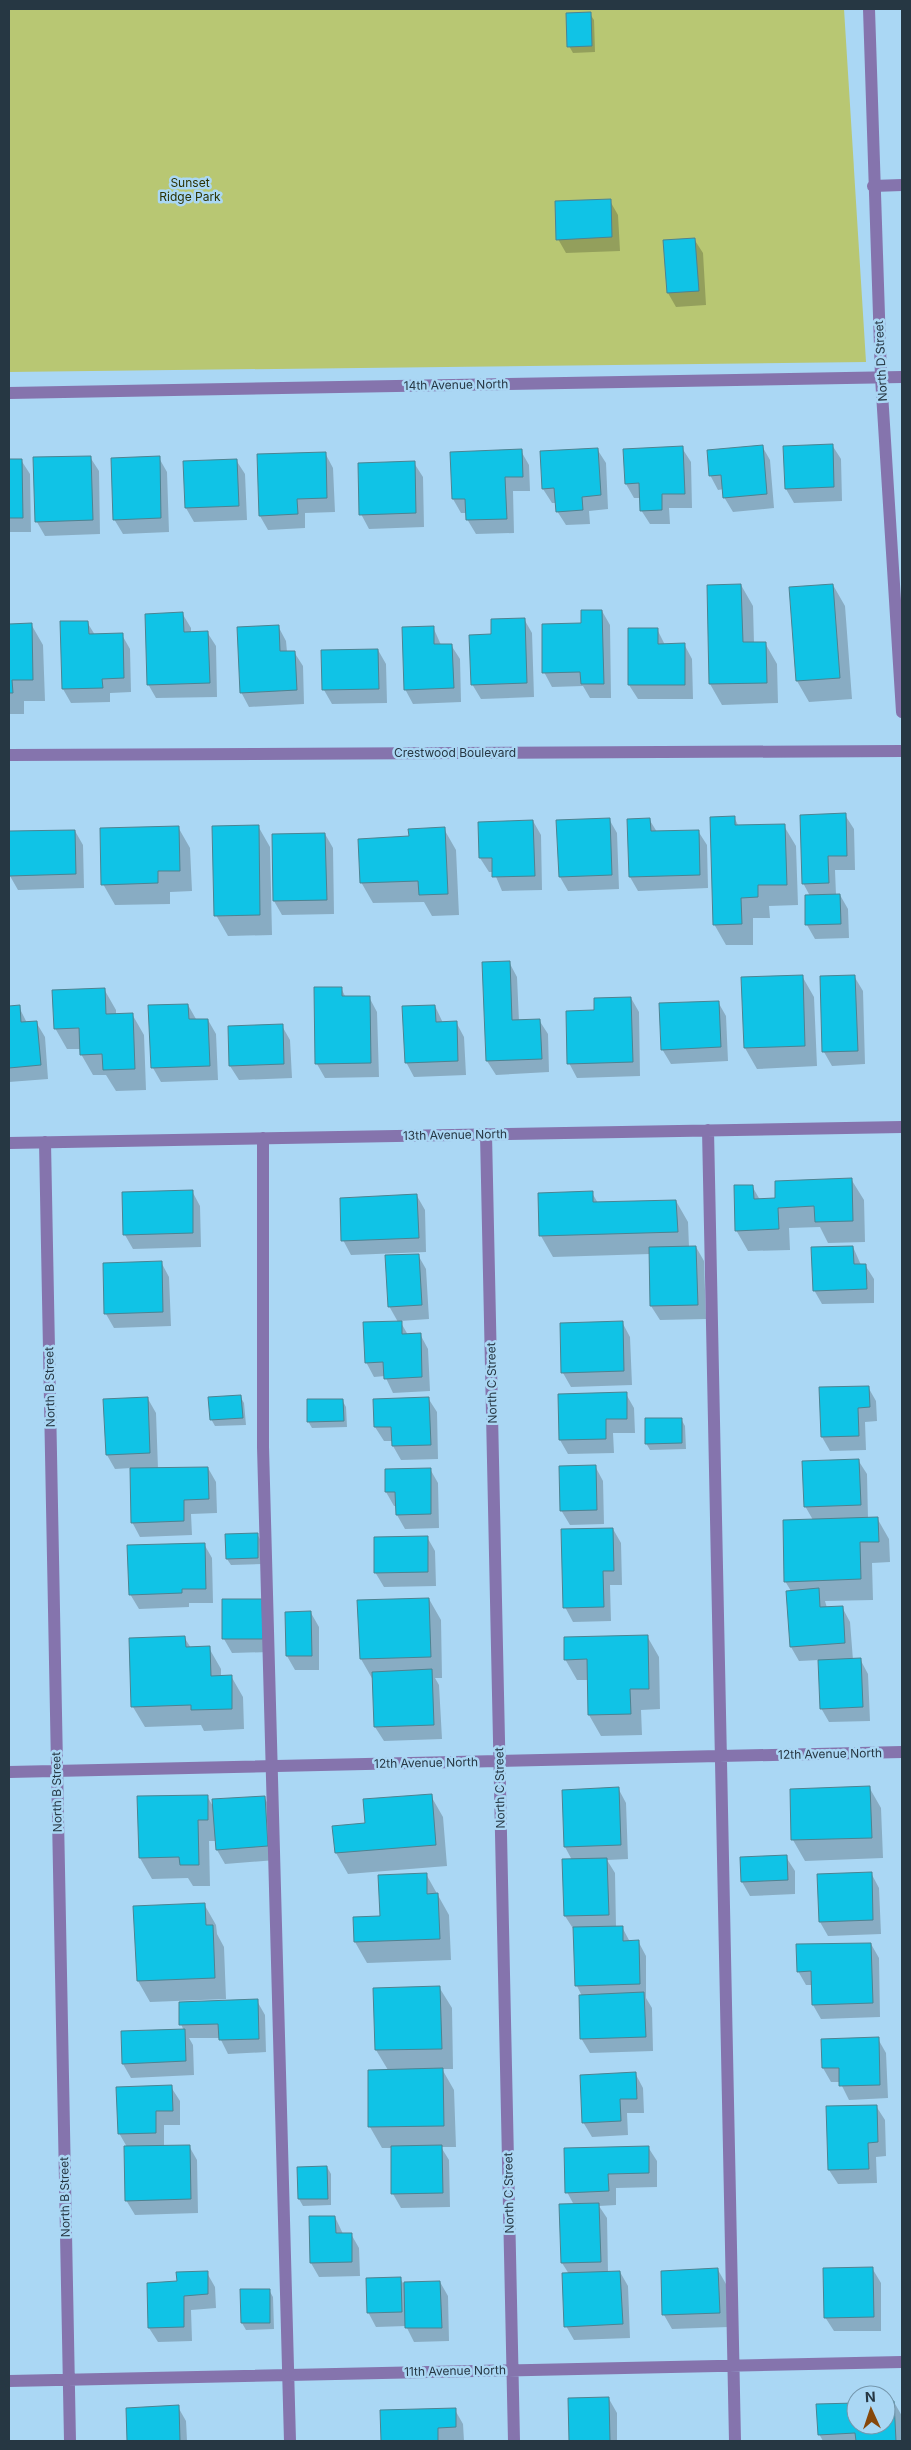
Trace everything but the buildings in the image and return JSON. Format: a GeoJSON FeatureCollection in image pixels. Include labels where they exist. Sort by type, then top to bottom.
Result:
{"type":"FeatureCollection","features":[{"type":"Feature","properties":{"kind":"street","name":"North D Street"},"geometry":{"type":"LineString","coordinates":[[869,9],[873,186],[881,377],[902,712]]}},
{"type":"Feature","properties":{"kind":"street"},"geometry":{"type":"LineString","coordinates":[[873,186],[902,185]]}},
{"type":"Feature","properties":{"kind":"street","name":"14th Avenue North"},"geometry":{"type":"LineString","coordinates":[[9,393],[902,377]]}},
{"type":"Feature","properties":{"kind":"street","name":"Crestwood Boulevard"},"geometry":{"type":"LineString","coordinates":[[9,756],[902,750]]}},
{"type":"Feature","properties":{"kind":"street","name":"13th Avenue North"},"geometry":{"type":"LineString","coordinates":[[9,1143],[902,1127]]}},
{"type":"Feature","properties":{"kind":"street"},"geometry":{"type":"LineString","coordinates":[[708,1130],[735,2441]]}},
{"type":"Feature","properties":{"kind":"street","name":"North C Street"},"geometry":{"type":"LineString","coordinates":[[486,1134],[514,2441]]}},
{"type":"Feature","properties":{"kind":"street"},"geometry":{"type":"LineString","coordinates":[[263,1138],[263,1447],[290,2441]]}},
{"type":"Feature","properties":{"kind":"street","name":"North B Street"},"geometry":{"type":"LineString","coordinates":[[45,1142],[70,2441]]}},
{"type":"Feature","properties":{"kind":"street","name":"12th Avenue North"},"geometry":{"type":"LineString","coordinates":[[9,1772],[902,1752]]}},
{"type":"Feature","properties":{"kind":"street","name":"11th Avenue North"},"geometry":{"type":"LineString","coordinates":[[9,2381],[902,2362]]}},
{"type":"Feature","properties":{"kind":"green space","name":"Sunset Ridge Park"},"geometry":{"type":"Polygon","coordinates":[[[9,9],[844,9],[866,362],[9,372],[9,9]]]}}]}
